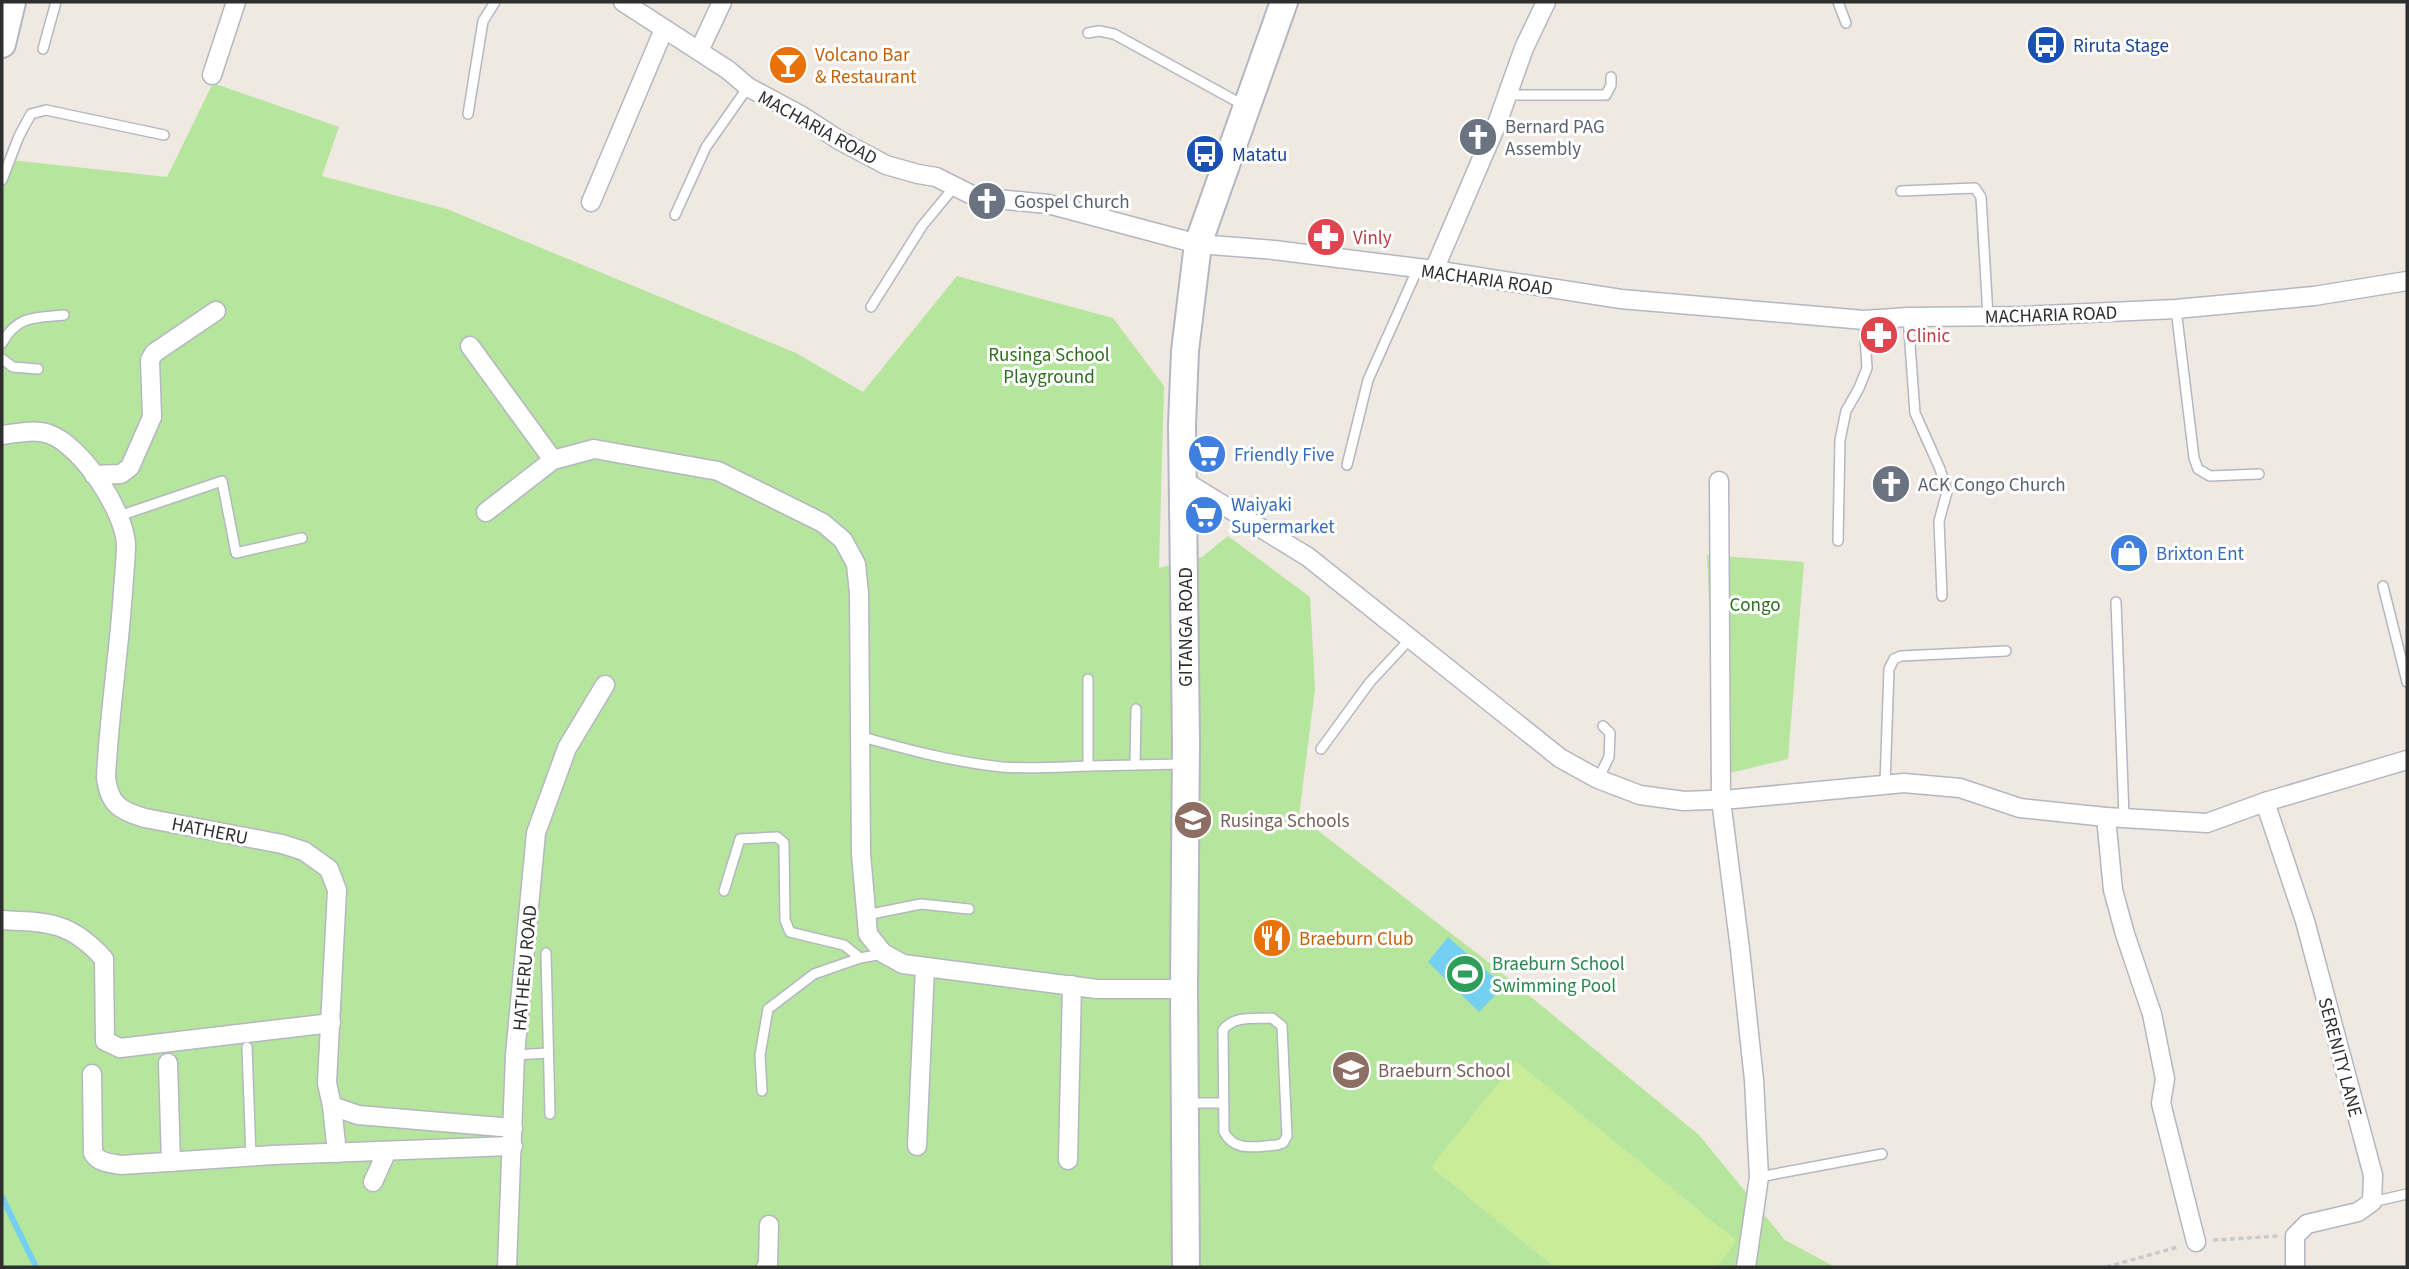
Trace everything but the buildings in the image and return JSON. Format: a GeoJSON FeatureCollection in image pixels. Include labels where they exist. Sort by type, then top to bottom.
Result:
{"type":"FeatureCollection","features":[{"type":"Feature","properties":{"kind":"main road"},"geometry":{"type":"LineString","coordinates":[[2,44],[12,2]]}},
{"type":"Feature","properties":{"kind":"main road","name":"GITANGA ROAD"},"geometry":{"type":"LineString","coordinates":[[1186,1267],[1186,764],[1182,425],[1185,351],[1198,244],[1284,2]]}},
{"type":"Feature","properties":{"kind":"street"},"geometry":{"type":"LineString","coordinates":[[212,75],[236,2]]}},
{"type":"Feature","properties":{"kind":"street","name":"MACHARIA ROAD"},"geometry":{"type":"LineString","coordinates":[[623,2],[728,70],[748,87],[886,165],[936,177],[976,197],[1048,204],[1198,244],[1274,250],[1426,269],[1621,299],[1864,320],[2176,309],[2314,296],[2407,281]]}},
{"type":"Feature","properties":{"kind":"street"},"geometry":{"type":"LineString","coordinates":[[699,51],[723,2]]}},
{"type":"Feature","properties":{"kind":"street"},"geometry":{"type":"LineString","coordinates":[[1426,269],[1508,95],[1524,48],[1546,2]]}},
{"type":"Feature","properties":{"kind":"street"},"geometry":{"type":"LineString","coordinates":[[591,202],[664,29]]}},
{"type":"Feature","properties":{"kind":"street"},"geometry":{"type":"LineString","coordinates":[[94,475],[121,474],[130,467],[152,417],[150,360],[154,353],[216,311]]}},
{"type":"Feature","properties":{"kind":"street"},"geometry":{"type":"LineString","coordinates":[[470,346],[553,460]]}},
{"type":"Feature","properties":{"kind":"street","name":"HATHERU"},"geometry":{"type":"LineString","coordinates":[[2,435],[28,432],[56,437],[73,449],[94,475],[119,516],[126,543],[107,755],[107,788],[112,799],[124,812],[282,844],[304,851],[329,869],[337,890],[327,1083],[337,1153]]}},
{"type":"Feature","properties":{"kind":"street"},"geometry":{"type":"LineString","coordinates":[[486,512],[553,460],[594,449],[718,471],[823,523],[843,540],[856,564],[859,593],[861,854],[868,933],[883,953],[903,964],[1097,989],[1184,989]]}},
{"type":"Feature","properties":{"kind":"street"},"geometry":{"type":"LineString","coordinates":[[1184,481],[1308,557],[1560,758],[1601,780],[1640,795],[1684,801],[1721,800],[1904,783],[1960,788],[2020,808],[2207,823],[2265,802],[2407,760]]}},
{"type":"Feature","properties":{"kind":"street"},"geometry":{"type":"LineString","coordinates":[[1719,481],[1721,800],[1754,1080],[1759,1177],[1746,1267]]}},
{"type":"Feature","properties":{"kind":"street","name":"HATHERU ROAD"},"geometry":{"type":"LineString","coordinates":[[507,1267],[515,1055],[536,833],[567,748],[605,685]]}},
{"type":"Feature","properties":{"kind":"street","name":"SERENITY LANE"},"geometry":{"type":"LineString","coordinates":[[2265,802],[2305,921],[2374,1175],[2372,1202]]}},
{"type":"Feature","properties":{"kind":"street"},"geometry":{"type":"LineString","coordinates":[[2115,816],[2113,890],[2152,1014],[2165,1079],[2161,1103],[2196,1242]]}},
{"type":"Feature","properties":{"kind":"street"},"geometry":{"type":"LineString","coordinates":[[2,920],[41,922],[73,930],[93,946],[104,958],[105,1041],[120,1048],[331,1023]]}},
{"type":"Feature","properties":{"kind":"street"},"geometry":{"type":"LineString","coordinates":[[917,1146],[925,967]]}},
{"type":"Feature","properties":{"kind":"street"},"geometry":{"type":"LineString","coordinates":[[1068,1160],[1072,985]]}},
{"type":"Feature","properties":{"kind":"street"},"geometry":{"type":"LineString","coordinates":[[168,1063],[171,1162]]}},
{"type":"Feature","properties":{"kind":"street"},"geometry":{"type":"LineString","coordinates":[[92,1074],[93,1153],[105,1163],[121,1165],[387,1151],[513,1137]]}},
{"type":"Feature","properties":{"kind":"street"},"geometry":{"type":"LineString","coordinates":[[332,1106],[358,1115],[513,1137]]}},
{"type":"Feature","properties":{"kind":"street"},"geometry":{"type":"LineString","coordinates":[[373,1182],[387,1151]]}},
{"type":"Feature","properties":{"kind":"street"},"geometry":{"type":"LineString","coordinates":[[2295,1267],[2295,1236],[2307,1224],[2358,1212],[2372,1202]]}},
{"type":"Feature","properties":{"kind":"street"},"geometry":{"type":"LineString","coordinates":[[766,1267],[769,1225]]}},
{"type":"Feature","properties":{"kind":"lane"},"geometry":{"type":"LineString","coordinates":[[43,49],[56,2]]}},
{"type":"Feature","properties":{"kind":"lane"},"geometry":{"type":"LineString","coordinates":[[468,114],[483,21],[495,2]]}},
{"type":"Feature","properties":{"kind":"lane"},"geometry":{"type":"LineString","coordinates":[[1838,2],[1846,23]]}},
{"type":"Feature","properties":{"kind":"lane"},"geometry":{"type":"LineString","coordinates":[[1087,33],[1099,31],[1114,34],[1247,107]]}},
{"type":"Feature","properties":{"kind":"lane"},"geometry":{"type":"LineString","coordinates":[[1508,95],[1606,95],[1611,85],[1611,77]]}},
{"type":"Feature","properties":{"kind":"lane"},"geometry":{"type":"LineString","coordinates":[[676,215],[706,147],[748,87]]}},
{"type":"Feature","properties":{"kind":"lane"},"geometry":{"type":"LineString","coordinates":[[2,180],[19,136],[31,114],[46,110],[164,135]]}},
{"type":"Feature","properties":{"kind":"lane"},"geometry":{"type":"LineString","coordinates":[[871,307],[907,247],[955,186]]}},
{"type":"Feature","properties":{"kind":"lane"},"geometry":{"type":"LineString","coordinates":[[1901,191],[1975,188],[1979,192],[1982,197],[1988,317]]}},
{"type":"Feature","properties":{"kind":"lane"},"geometry":{"type":"LineString","coordinates":[[1347,465],[1368,380],[1426,269]]}},
{"type":"Feature","properties":{"kind":"lane"},"geometry":{"type":"LineString","coordinates":[[2176,309],[2194,458],[2198,469],[2210,476],[2259,474]]}},
{"type":"Feature","properties":{"kind":"lane"},"geometry":{"type":"LineString","coordinates":[[2,343],[10,328],[20,323],[64,315]]}},
{"type":"Feature","properties":{"kind":"lane"},"geometry":{"type":"LineString","coordinates":[[1908,317],[1915,413],[1940,469],[1947,492],[1939,521],[1942,596]]}},
{"type":"Feature","properties":{"kind":"lane"},"geometry":{"type":"LineString","coordinates":[[1838,541],[1840,440],[1846,411],[1867,368],[1864,320]]}},
{"type":"Feature","properties":{"kind":"lane"},"geometry":{"type":"LineString","coordinates":[[2,359],[13,367],[38,369]]}},
{"type":"Feature","properties":{"kind":"lane"},"geometry":{"type":"LineString","coordinates":[[119,516],[222,481],[236,553],[302,538]]}},
{"type":"Feature","properties":{"kind":"lane"},"geometry":{"type":"LineString","coordinates":[[2383,586],[2407,682]]}},
{"type":"Feature","properties":{"kind":"lane"},"geometry":{"type":"LineString","coordinates":[[2115,816],[2116,602]]}},
{"type":"Feature","properties":{"kind":"lane"},"geometry":{"type":"LineString","coordinates":[[1321,748],[1370,682],[1410,639]]}},
{"type":"Feature","properties":{"kind":"lane"},"geometry":{"type":"LineString","coordinates":[[1885,784],[1889,669],[1894,659],[1901,656],[2006,651]]}},
{"type":"Feature","properties":{"kind":"lane"},"geometry":{"type":"LineString","coordinates":[[1088,679],[1088,766]]}},
{"type":"Feature","properties":{"kind":"lane"},"geometry":{"type":"LineString","coordinates":[[1135,765],[1136,709]]}},
{"type":"Feature","properties":{"kind":"lane"},"geometry":{"type":"LineString","coordinates":[[1601,780],[1609,757],[1610,733],[1602,726]]}},
{"type":"Feature","properties":{"kind":"lane"},"geometry":{"type":"LineString","coordinates":[[859,736],[910,751],[999,767],[1032,769],[1186,764]]}},
{"type":"Feature","properties":{"kind":"lane"},"geometry":{"type":"LineString","coordinates":[[724,891],[740,839],[778,837],[783,843],[785,920],[790,932],[844,945],[860,958]]}},
{"type":"Feature","properties":{"kind":"lane"},"geometry":{"type":"LineString","coordinates":[[866,915],[921,904],[969,909]]}},
{"type":"Feature","properties":{"kind":"lane"},"geometry":{"type":"LineString","coordinates":[[546,953],[550,1114]]}},
{"type":"Feature","properties":{"kind":"lane"},"geometry":{"type":"LineString","coordinates":[[762,1091],[760,1055],[768,1009],[814,974],[883,953]]}},
{"type":"Feature","properties":{"kind":"lane"},"geometry":{"type":"LineString","coordinates":[[1272,1018],[1278,1021],[1282,1026],[1287,1136],[1283,1143],[1237,1147],[1228,1141],[1224,1132],[1222,1103],[1223,1030],[1230,1021],[1238,1019],[1272,1018]]}},
{"type":"Feature","properties":{"kind":"lane"},"geometry":{"type":"LineString","coordinates":[[247,1047],[251,1157]]}},
{"type":"Feature","properties":{"kind":"lane"},"geometry":{"type":"LineString","coordinates":[[515,1055],[548,1052]]}},
{"type":"Feature","properties":{"kind":"lane"},"geometry":{"type":"LineString","coordinates":[[1185,1104],[1222,1103]]}},
{"type":"Feature","properties":{"kind":"lane"},"geometry":{"type":"LineString","coordinates":[[1759,1177],[1882,1154]]}},
{"type":"Feature","properties":{"kind":"lane"},"geometry":{"type":"LineString","coordinates":[[2372,1202],[2407,1194]]}},
{"type":"Feature","properties":{"kind":"green space","name":"Rusinga School Playground"},"geometry":{"type":"Polygon","coordinates":[[[213,83],[339,127],[322,176],[447,209],[796,353],[863,392],[957,276],[1113,318],[1164,386],[1159,568],[1202,557],[1228,536],[1310,597],[1315,689],[1299,816],[1492,965],[1699,1135],[1785,1240],[1835,1267],[2,1267],[2,159],[167,177],[213,83]]]}},
{"type":"Feature","properties":{"kind":"green space","name":"Congo"},"geometry":{"type":"Polygon","coordinates":[[[1707,555],[1804,562],[1788,759],[1717,776],[1707,555]]]}},
{"type":"Feature","properties":{"kind":"green space"},"geometry":{"type":"Polygon","coordinates":[[[1516,1061],[1737,1241],[1716,1267],[1554,1267],[1431,1167],[1516,1061]]]}},
{"type":"Feature","properties":{"kind":"water","name":"Braeburn School Swimming Pool"},"geometry":{"type":"Polygon","coordinates":[[[1448,937],[1504,986],[1479,1012],[1428,962],[1448,937]]]}},
{"type":"Feature","properties":{"kind":"waterway"},"geometry":{"type":"LineString","coordinates":[[2,1197],[36,1267]]}},
{"type":"Feature","properties":{"kind":"place","name":"Riruta Stage"},"geometry":{"type":"Point","coordinates":[2046,45]}},
{"type":"Feature","properties":{"kind":"place","name":"Volcano Bar & Restaurant"},"geometry":{"type":"Point","coordinates":[788,65]}},
{"type":"Feature","properties":{"kind":"place","name":"Bernard PAG Assembly"},"geometry":{"type":"Point","coordinates":[1478,137]}},
{"type":"Feature","properties":{"kind":"place","name":"Matatu"},"geometry":{"type":"Point","coordinates":[1205,154]}},
{"type":"Feature","properties":{"kind":"place","name":"Gospel Church"},"geometry":{"type":"Point","coordinates":[987,201]}},
{"type":"Feature","properties":{"kind":"place","name":"Vinly"},"geometry":{"type":"Point","coordinates":[1326,237]}},
{"type":"Feature","properties":{"kind":"place","name":"Clinic"},"geometry":{"type":"Point","coordinates":[1879,335]}},
{"type":"Feature","properties":{"kind":"place","name":"Friendly Five"},"geometry":{"type":"Point","coordinates":[1207,454]}},
{"type":"Feature","properties":{"kind":"place","name":"ACK Congo Church"},"geometry":{"type":"Point","coordinates":[1891,484]}},
{"type":"Feature","properties":{"kind":"place","name":"Waiyaki Supermarket"},"geometry":{"type":"Point","coordinates":[1204,515]}},
{"type":"Feature","properties":{"kind":"place","name":"Brixton Ent"},"geometry":{"type":"Point","coordinates":[2129,553]}},
{"type":"Feature","properties":{"kind":"place","name":"Rusinga Schools"},"geometry":{"type":"Point","coordinates":[1193,820]}},
{"type":"Feature","properties":{"kind":"place","name":"Braeburn Club"},"geometry":{"type":"Point","coordinates":[1272,938]}},
{"type":"Feature","properties":{"kind":"place","name":"Braeburn School Swimming Pool"},"geometry":{"type":"Point","coordinates":[1465,974]}},
{"type":"Feature","properties":{"kind":"place","name":"Braeburn School"},"geometry":{"type":"Point","coordinates":[1351,1070]}}]}
